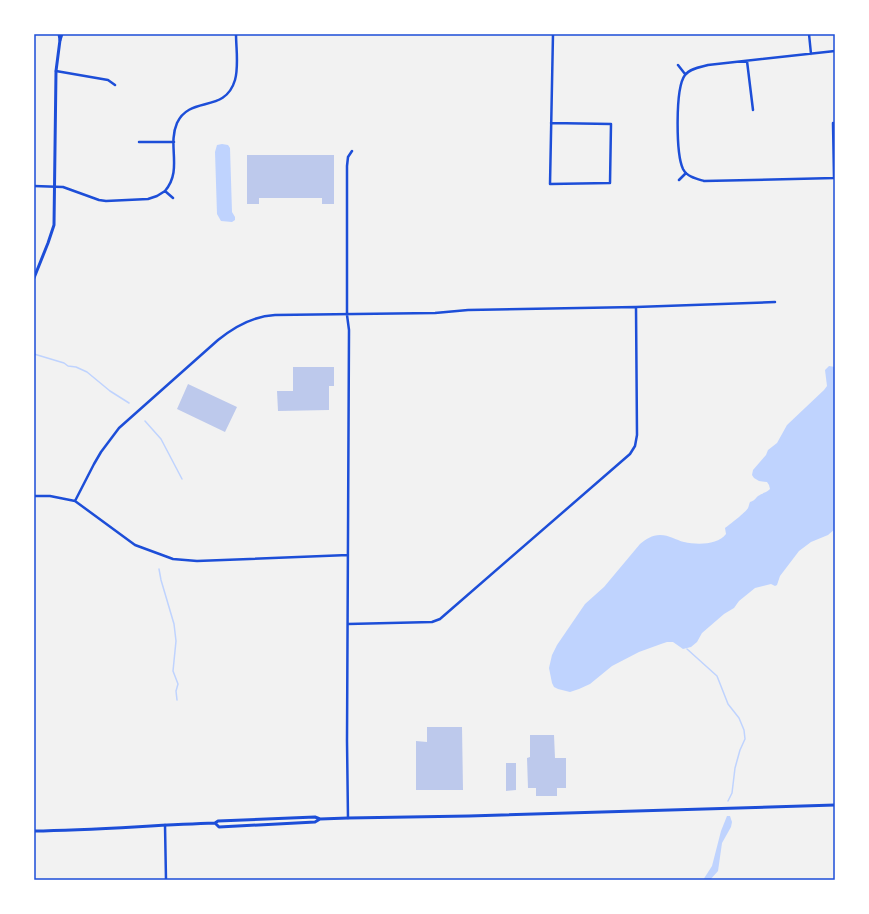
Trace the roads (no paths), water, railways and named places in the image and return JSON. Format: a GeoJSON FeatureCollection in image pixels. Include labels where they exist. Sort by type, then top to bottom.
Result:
{"type":"FeatureCollection","features":[{"type":"Feature","properties":{"kind":"street"},"geometry":{"type":"LineString","coordinates":[[59,34],[60,40]]}},
{"type":"Feature","properties":{"kind":"street"},"geometry":{"type":"LineString","coordinates":[[34,278],[54,225],[56,71],[62,34]]}},
{"type":"Feature","properties":{"kind":"street"},"geometry":{"type":"LineString","coordinates":[[34,186],[54,186],[70,189],[93,198],[106,201],[148,199],[165,191],[169,186],[174,172],[174,142],[177,124],[183,115],[195,106],[210,103],[222,98],[233,86],[236,72],[236,34]]}},
{"type":"Feature","properties":{"kind":"street"},"geometry":{"type":"LineString","coordinates":[[551,123],[611,124],[610,183],[550,184],[551,123],[553,34]]}},
{"type":"Feature","properties":{"kind":"street"},"geometry":{"type":"LineString","coordinates":[[809,34],[811,54]]}},
{"type":"Feature","properties":{"kind":"street"},"geometry":{"type":"LineString","coordinates":[[833,122],[834,178],[704,181],[693,178],[686,173],[683,169],[678,149],[678,94],[681,82],[685,74],[689,71],[708,65],[835,51]]}},
{"type":"Feature","properties":{"kind":"street"},"geometry":{"type":"LineString","coordinates":[[747,61],[753,110]]}},
{"type":"Feature","properties":{"kind":"street"},"geometry":{"type":"LineString","coordinates":[[678,66],[685,74]]}},
{"type":"Feature","properties":{"kind":"street"},"geometry":{"type":"LineString","coordinates":[[56,71],[108,80],[116,85]]}},
{"type":"Feature","properties":{"kind":"street"},"geometry":{"type":"LineString","coordinates":[[139,142],[174,142]]}},
{"type":"Feature","properties":{"kind":"street"},"geometry":{"type":"LineString","coordinates":[[348,818],[349,330],[347,315],[347,166],[348,158],[352,151]]}},
{"type":"Feature","properties":{"kind":"street"},"geometry":{"type":"LineString","coordinates":[[679,180],[686,173]]}},
{"type":"Feature","properties":{"kind":"street"},"geometry":{"type":"LineString","coordinates":[[165,191],[173,198]]}},
{"type":"Feature","properties":{"kind":"street"},"geometry":{"type":"LineString","coordinates":[[75,501],[101,452],[119,428],[230,330],[250,320],[269,316],[775,302]]}},
{"type":"Feature","properties":{"kind":"street"},"geometry":{"type":"LineString","coordinates":[[348,624],[432,622],[440,620],[630,454],[635,446],[637,435],[636,307]]}},
{"type":"Feature","properties":{"kind":"street"},"geometry":{"type":"LineString","coordinates":[[34,496],[50,496],[75,501],[135,545],[172,559],[197,561],[348,556]]}},
{"type":"Feature","properties":{"kind":"street"},"geometry":{"type":"LineString","coordinates":[[34,831],[88,830],[165,824],[215,824],[219,827],[316,822],[320,819],[348,818],[469,816],[835,805]]}},
{"type":"Feature","properties":{"kind":"street"},"geometry":{"type":"LineString","coordinates":[[215,824],[218,821],[315,816],[320,819]]}},
{"type":"Feature","properties":{"kind":"street"},"geometry":{"type":"LineString","coordinates":[[165,824],[166,880]]}},
{"type":"Feature","properties":{"kind":"water"},"geometry":{"type":"Polygon","coordinates":[[[217,145],[228,145],[230,148],[232,212],[235,217],[235,220],[232,222],[221,221],[217,214],[215,152],[217,145]]]}},
{"type":"Feature","properties":{"kind":"water"},"geometry":{"type":"Polygon","coordinates":[[[829,366],[835,367],[835,529],[828,535],[811,542],[799,551],[780,576],[777,585],[775,586],[771,584],[755,588],[739,601],[734,608],[724,614],[702,633],[697,642],[691,647],[683,649],[673,642],[667,642],[639,652],[612,666],[590,684],[579,689],[570,692],[554,687],[549,668],[552,655],[557,645],[585,604],[604,587],[640,544],[649,538],[660,535],[695,544],[718,540],[726,534],[725,528],[747,510],[750,502],[770,489],[767,482],[759,481],[754,478],[752,475],[753,470],[766,455],[768,450],[777,443],[787,425],[827,386],[825,370],[829,366]]]}},
{"type":"Feature","properties":{"kind":"water"},"geometry":{"type":"Polygon","coordinates":[[[727,816],[730,816],[732,822],[731,827],[722,843],[718,871],[710,880],[703,880],[712,866],[721,831],[727,816]]]}},
{"type":"Feature","properties":{"kind":"waterway"},"geometry":{"type":"LineString","coordinates":[[34,354],[87,372],[110,391],[129,403]]}},
{"type":"Feature","properties":{"kind":"waterway"},"geometry":{"type":"LineString","coordinates":[[145,421],[161,439],[182,479]]}},
{"type":"Feature","properties":{"kind":"waterway"},"geometry":{"type":"LineString","coordinates":[[159,569],[174,624],[176,641],[173,671],[178,684],[176,691],[177,700]]}},
{"type":"Feature","properties":{"kind":"waterway"},"geometry":{"type":"LineString","coordinates":[[687,649],[717,676],[728,704],[739,718],[744,730],[745,739],[735,768],[732,793],[728,801]]}}]}
